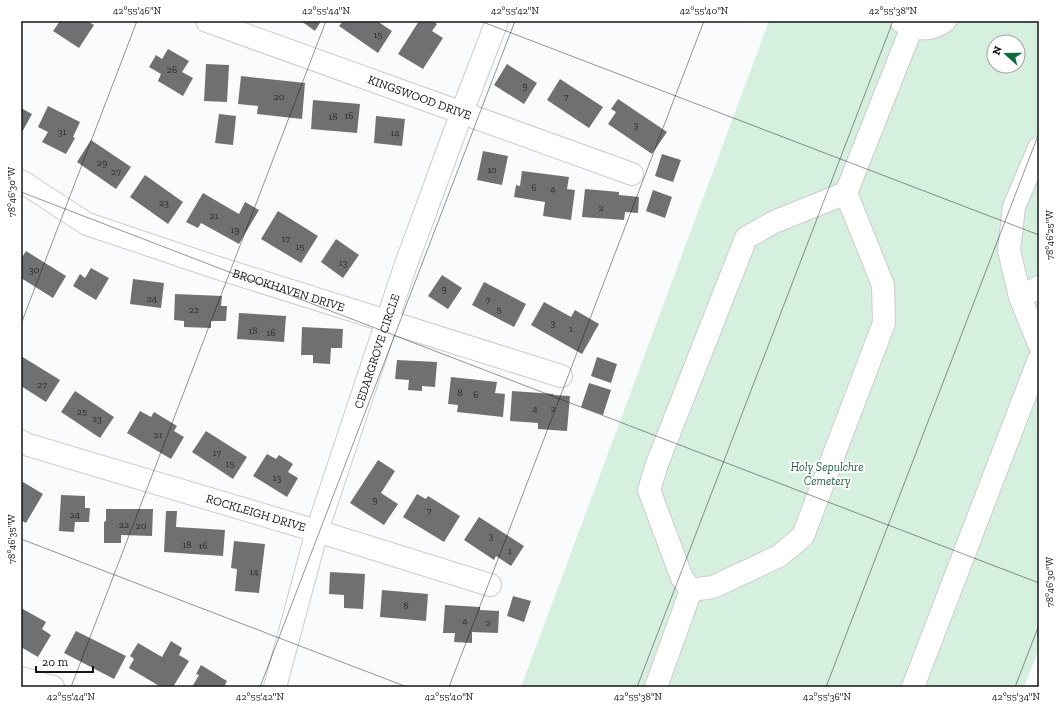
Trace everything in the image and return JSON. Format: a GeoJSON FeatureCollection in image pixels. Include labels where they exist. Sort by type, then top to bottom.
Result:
{"type":"FeatureCollection","features":[{"type":"Feature","properties":{"kind":"street","name":"KINGSWOOD DRIVE"},"geometry":{"type":"LineString","coordinates":[[207,21],[632,174]]}},
{"type":"Feature","properties":{"kind":"street","name":"CEDARGROVE CIRCLE"},"geometry":{"type":"LineString","coordinates":[[274,687],[317,531],[405,267],[497,21]]}},
{"type":"Feature","properties":{"kind":"street"},"geometry":{"type":"LineString","coordinates":[[691,590],[713,587],[779,556],[803,536],[884,323],[883,285],[846,193],[907,24],[926,29],[938,26],[944,21]]}},
{"type":"Feature","properties":{"kind":"street"},"geometry":{"type":"LineString","coordinates":[[1039,148],[1014,207],[1009,250],[1020,297],[1039,344]]}},
{"type":"Feature","properties":{"kind":"street","name":"BROOKHAVEN DRIVE"},"geometry":{"type":"LineString","coordinates":[[23,183],[87,224],[218,268],[560,376]]}},
{"type":"Feature","properties":{"kind":"street"},"geometry":{"type":"LineString","coordinates":[[691,590],[682,578],[649,490],[657,464],[746,238],[774,222],[846,193]]}},
{"type":"Feature","properties":{"kind":"street"},"geometry":{"type":"LineString","coordinates":[[1020,297],[1039,287]]}},
{"type":"Feature","properties":{"kind":"street"},"geometry":{"type":"LineString","coordinates":[[913,687],[1039,359]]}},
{"type":"Feature","properties":{"kind":"street","name":"ROCKLEIGH DRIVE"},"geometry":{"type":"LineString","coordinates":[[21,441],[25,444],[317,531],[490,585]]}},
{"type":"Feature","properties":{"kind":"street"},"geometry":{"type":"LineString","coordinates":[[656,687],[691,590]]}},
{"type":"Feature","properties":{"kind":"street"},"geometry":{"type":"LineString","coordinates":[[21,678],[54,687]]}},
{"type":"Feature","properties":{"kind":"green space","name":"Holy Sepulchre Cemetery"},"geometry":{"type":"Polygon","coordinates":[[[769,21],[1039,21],[1039,649],[1024,687],[521,687],[769,21]]]}},
{"type":"Feature","properties":{"kind":"building"},"geometry":{"type":"Polygon","coordinates":[[[60,21],[87,21],[94,25],[79,48],[53,31],[60,21]]]}},
{"type":"Feature","properties":{"kind":"building"},"geometry":{"type":"Polygon","coordinates":[[[301,21],[321,21],[315,31],[301,21]]]}},
{"type":"Feature","properties":{"kind":"building"},"geometry":{"type":"Polygon","coordinates":[[[343,21],[377,21],[392,31],[378,53],[339,26],[343,21]]]}},
{"type":"Feature","properties":{"kind":"building"},"geometry":{"type":"Polygon","coordinates":[[[419,21],[433,21],[437,24],[432,31],[443,38],[423,69],[398,54],[419,21]]]}},
{"type":"Feature","properties":{"kind":"building"},"geometry":{"type":"Polygon","coordinates":[[[168,49],[189,61],[182,72],[193,78],[183,96],[158,81],[161,74],[149,67],[156,55],[162,59],[168,49]]]}},
{"type":"Feature","properties":{"kind":"building"},"geometry":{"type":"Polygon","coordinates":[[[206,64],[229,65],[227,102],[204,101],[206,64]]]}},
{"type":"Feature","properties":{"kind":"building"},"geometry":{"type":"Polygon","coordinates":[[[507,64],[537,83],[524,104],[494,85],[507,64]]]}},
{"type":"Feature","properties":{"kind":"building"},"geometry":{"type":"Polygon","coordinates":[[[241,76],[305,83],[302,119],[257,114],[258,106],[238,104],[241,76]]]}},
{"type":"Feature","properties":{"kind":"building"},"geometry":{"type":"Polygon","coordinates":[[[560,79],[603,107],[589,128],[547,100],[560,79]]]}},
{"type":"Feature","properties":{"kind":"building"},"geometry":{"type":"Polygon","coordinates":[[[618,99],[667,132],[652,154],[608,124],[616,112],[611,109],[618,99]]]}},
{"type":"Feature","properties":{"kind":"building"},"geometry":{"type":"Polygon","coordinates":[[[313,100],[360,104],[357,133],[311,129],[313,100]]]}},
{"type":"Feature","properties":{"kind":"building"},"geometry":{"type":"Polygon","coordinates":[[[48,106],[80,122],[73,137],[75,138],[66,154],[42,142],[48,132],[38,127],[48,106]]]}},
{"type":"Feature","properties":{"kind":"building"},"geometry":{"type":"Polygon","coordinates":[[[21,108],[32,114],[21,134],[21,108]]]}},
{"type":"Feature","properties":{"kind":"building"},"geometry":{"type":"Polygon","coordinates":[[[219,114],[236,116],[233,145],[215,143],[219,114]]]}},
{"type":"Feature","properties":{"kind":"building"},"geometry":{"type":"Polygon","coordinates":[[[376,116],[405,119],[402,146],[374,143],[376,116]]]}},
{"type":"Feature","properties":{"kind":"building"},"geometry":{"type":"Polygon","coordinates":[[[91,140],[131,167],[116,189],[77,162],[91,140]]]}},
{"type":"Feature","properties":{"kind":"building"},"geometry":{"type":"Polygon","coordinates":[[[483,151],[508,156],[502,185],[477,180],[483,151]]]}},
{"type":"Feature","properties":{"kind":"building"},"geometry":{"type":"Polygon","coordinates":[[[662,154],[681,160],[673,182],[655,176],[662,154]]]}},
{"type":"Feature","properties":{"kind":"building"},"geometry":{"type":"Polygon","coordinates":[[[522,171],[569,177],[567,189],[575,190],[571,220],[543,216],[545,202],[514,197],[516,185],[520,186],[522,171]]]}},
{"type":"Feature","properties":{"kind":"building"},"geometry":{"type":"Polygon","coordinates":[[[145,175],[183,202],[168,224],[130,197],[145,175]]]}},
{"type":"Feature","properties":{"kind":"building"},"geometry":{"type":"Polygon","coordinates":[[[585,189],[619,192],[619,195],[639,197],[638,213],[625,212],[624,220],[582,217],[585,189]]]}},
{"type":"Feature","properties":{"kind":"building"},"geometry":{"type":"Polygon","coordinates":[[[653,190],[672,197],[665,218],[646,211],[653,190]]]}},
{"type":"Feature","properties":{"kind":"building"},"geometry":{"type":"Polygon","coordinates":[[[203,193],[239,214],[245,202],[259,210],[239,244],[201,223],[198,228],[186,222],[203,193]]]}},
{"type":"Feature","properties":{"kind":"building"},"geometry":{"type":"Polygon","coordinates":[[[278,211],[318,236],[301,263],[261,239],[278,211]]]}},
{"type":"Feature","properties":{"kind":"building"},"geometry":{"type":"Polygon","coordinates":[[[336,239],[359,255],[343,278],[321,262],[336,239]]]}},
{"type":"Feature","properties":{"kind":"building"},"geometry":{"type":"Polygon","coordinates":[[[26,251],[66,276],[53,298],[21,278],[21,259],[26,251]]]}},
{"type":"Feature","properties":{"kind":"building"},"geometry":{"type":"Polygon","coordinates":[[[91,268],[109,278],[96,300],[73,286],[80,274],[85,278],[91,268]]]}},
{"type":"Feature","properties":{"kind":"building"},"geometry":{"type":"Polygon","coordinates":[[[442,275],[462,288],[448,309],[428,296],[442,275]]]}},
{"type":"Feature","properties":{"kind":"building"},"geometry":{"type":"Polygon","coordinates":[[[133,279],[164,283],[161,308],[130,304],[133,279]]]}},
{"type":"Feature","properties":{"kind":"building"},"geometry":{"type":"Polygon","coordinates":[[[484,282],[526,304],[514,327],[472,305],[484,282]]]}},
{"type":"Feature","properties":{"kind":"building"},"geometry":{"type":"Polygon","coordinates":[[[175,294],[222,296],[221,306],[227,306],[226,321],[211,321],[211,328],[184,327],[184,321],[174,320],[175,294]]]}},
{"type":"Feature","properties":{"kind":"building"},"geometry":{"type":"Polygon","coordinates":[[[544,302],[571,317],[575,310],[599,324],[582,354],[531,325],[544,302]]]}},
{"type":"Feature","properties":{"kind":"building"},"geometry":{"type":"Polygon","coordinates":[[[239,313],[286,316],[284,342],[237,339],[239,313]]]}},
{"type":"Feature","properties":{"kind":"building"},"geometry":{"type":"Polygon","coordinates":[[[302,327],[343,329],[342,348],[331,348],[330,364],[313,363],[313,355],[301,355],[302,327]]]}},
{"type":"Feature","properties":{"kind":"building"},"geometry":{"type":"Polygon","coordinates":[[[21,356],[60,380],[46,402],[21,386],[21,356]]]}},
{"type":"Feature","properties":{"kind":"building"},"geometry":{"type":"Polygon","coordinates":[[[597,357],[617,364],[611,383],[591,376],[597,357]]]}},
{"type":"Feature","properties":{"kind":"building"},"geometry":{"type":"Polygon","coordinates":[[[397,360],[437,362],[435,387],[422,386],[422,391],[408,390],[409,380],[395,379],[397,360]]]}},
{"type":"Feature","properties":{"kind":"building"},"geometry":{"type":"Polygon","coordinates":[[[451,377],[497,382],[495,393],[505,394],[503,417],[457,412],[458,405],[448,404],[451,377]]]}},
{"type":"Feature","properties":{"kind":"building"},"geometry":{"type":"Polygon","coordinates":[[[589,383],[611,390],[603,415],[581,407],[589,383]]]}},
{"type":"Feature","properties":{"kind":"building"},"geometry":{"type":"Polygon","coordinates":[[[75,391],[114,417],[100,438],[61,412],[75,391]]]}},
{"type":"Feature","properties":{"kind":"building"},"geometry":{"type":"Polygon","coordinates":[[[512,391],[570,396],[567,431],[538,429],[538,423],[510,421],[512,391]]]}},
{"type":"Feature","properties":{"kind":"building"},"geometry":{"type":"Polygon","coordinates":[[[140,411],[151,417],[154,412],[177,426],[174,431],[184,437],[171,459],[127,433],[140,411]]]}},
{"type":"Feature","properties":{"kind":"building"},"geometry":{"type":"Polygon","coordinates":[[[206,431],[247,457],[233,479],[192,452],[206,431]]]}},
{"type":"Feature","properties":{"kind":"building"},"geometry":{"type":"Polygon","coordinates":[[[267,454],[276,459],[279,455],[293,464],[288,472],[298,478],[287,497],[253,476],[267,454]]]}},
{"type":"Feature","properties":{"kind":"building"},"geometry":{"type":"Polygon","coordinates":[[[378,460],[395,471],[381,493],[398,504],[384,525],[350,503],[378,460]]]}},
{"type":"Feature","properties":{"kind":"building"},"geometry":{"type":"Polygon","coordinates":[[[23,482],[43,494],[26,523],[21,520],[21,484],[23,482]]]}},
{"type":"Feature","properties":{"kind":"building"},"geometry":{"type":"Polygon","coordinates":[[[417,494],[426,499],[428,496],[460,516],[444,542],[403,517],[417,494]]]}},
{"type":"Feature","properties":{"kind":"building"},"geometry":{"type":"Polygon","coordinates":[[[61,495],[85,496],[85,508],[90,508],[89,522],[75,522],[74,532],[59,531],[61,495]]]}},
{"type":"Feature","properties":{"kind":"building"},"geometry":{"type":"Polygon","coordinates":[[[106,509],[153,509],[152,536],[121,535],[121,543],[104,543],[104,522],[106,521],[106,509]]]}},
{"type":"Feature","properties":{"kind":"building"},"geometry":{"type":"Polygon","coordinates":[[[166,511],[177,511],[176,527],[225,530],[223,556],[164,552],[166,511]]]}},
{"type":"Feature","properties":{"kind":"building"},"geometry":{"type":"Polygon","coordinates":[[[479,517],[524,546],[511,566],[496,556],[494,560],[464,540],[479,517]]]}},
{"type":"Feature","properties":{"kind":"building"},"geometry":{"type":"Polygon","coordinates":[[[234,541],[265,544],[259,593],[235,591],[237,569],[231,568],[234,541]]]}},
{"type":"Feature","properties":{"kind":"building"},"geometry":{"type":"Polygon","coordinates":[[[330,572],[365,574],[363,609],[344,608],[344,595],[329,594],[330,572]]]}},
{"type":"Feature","properties":{"kind":"building"},"geometry":{"type":"Polygon","coordinates":[[[382,590],[428,594],[426,621],[380,617],[382,590]]]}},
{"type":"Feature","properties":{"kind":"building"},"geometry":{"type":"Polygon","coordinates":[[[513,596],[531,601],[524,622],[507,616],[513,596]]]}},
{"type":"Feature","properties":{"kind":"building"},"geometry":{"type":"Polygon","coordinates":[[[445,605],[480,607],[480,610],[499,611],[498,633],[472,632],[472,643],[454,642],[455,633],[443,633],[445,605]]]}},
{"type":"Feature","properties":{"kind":"building"},"geometry":{"type":"Polygon","coordinates":[[[21,608],[46,622],[42,629],[51,635],[38,657],[21,647],[21,608]]]}},
{"type":"Feature","properties":{"kind":"building"},"geometry":{"type":"Polygon","coordinates":[[[76,631],[126,656],[114,679],[64,653],[76,631]]]}},
{"type":"Feature","properties":{"kind":"building"},"geometry":{"type":"Polygon","coordinates":[[[171,641],[182,648],[179,655],[189,661],[173,687],[161,687],[129,668],[134,659],[130,656],[138,643],[162,657],[171,641]]]}},
{"type":"Feature","properties":{"kind":"building"},"geometry":{"type":"Polygon","coordinates":[[[201,665],[227,681],[224,687],[192,687],[199,675],[196,674],[201,665]]]}}]}
